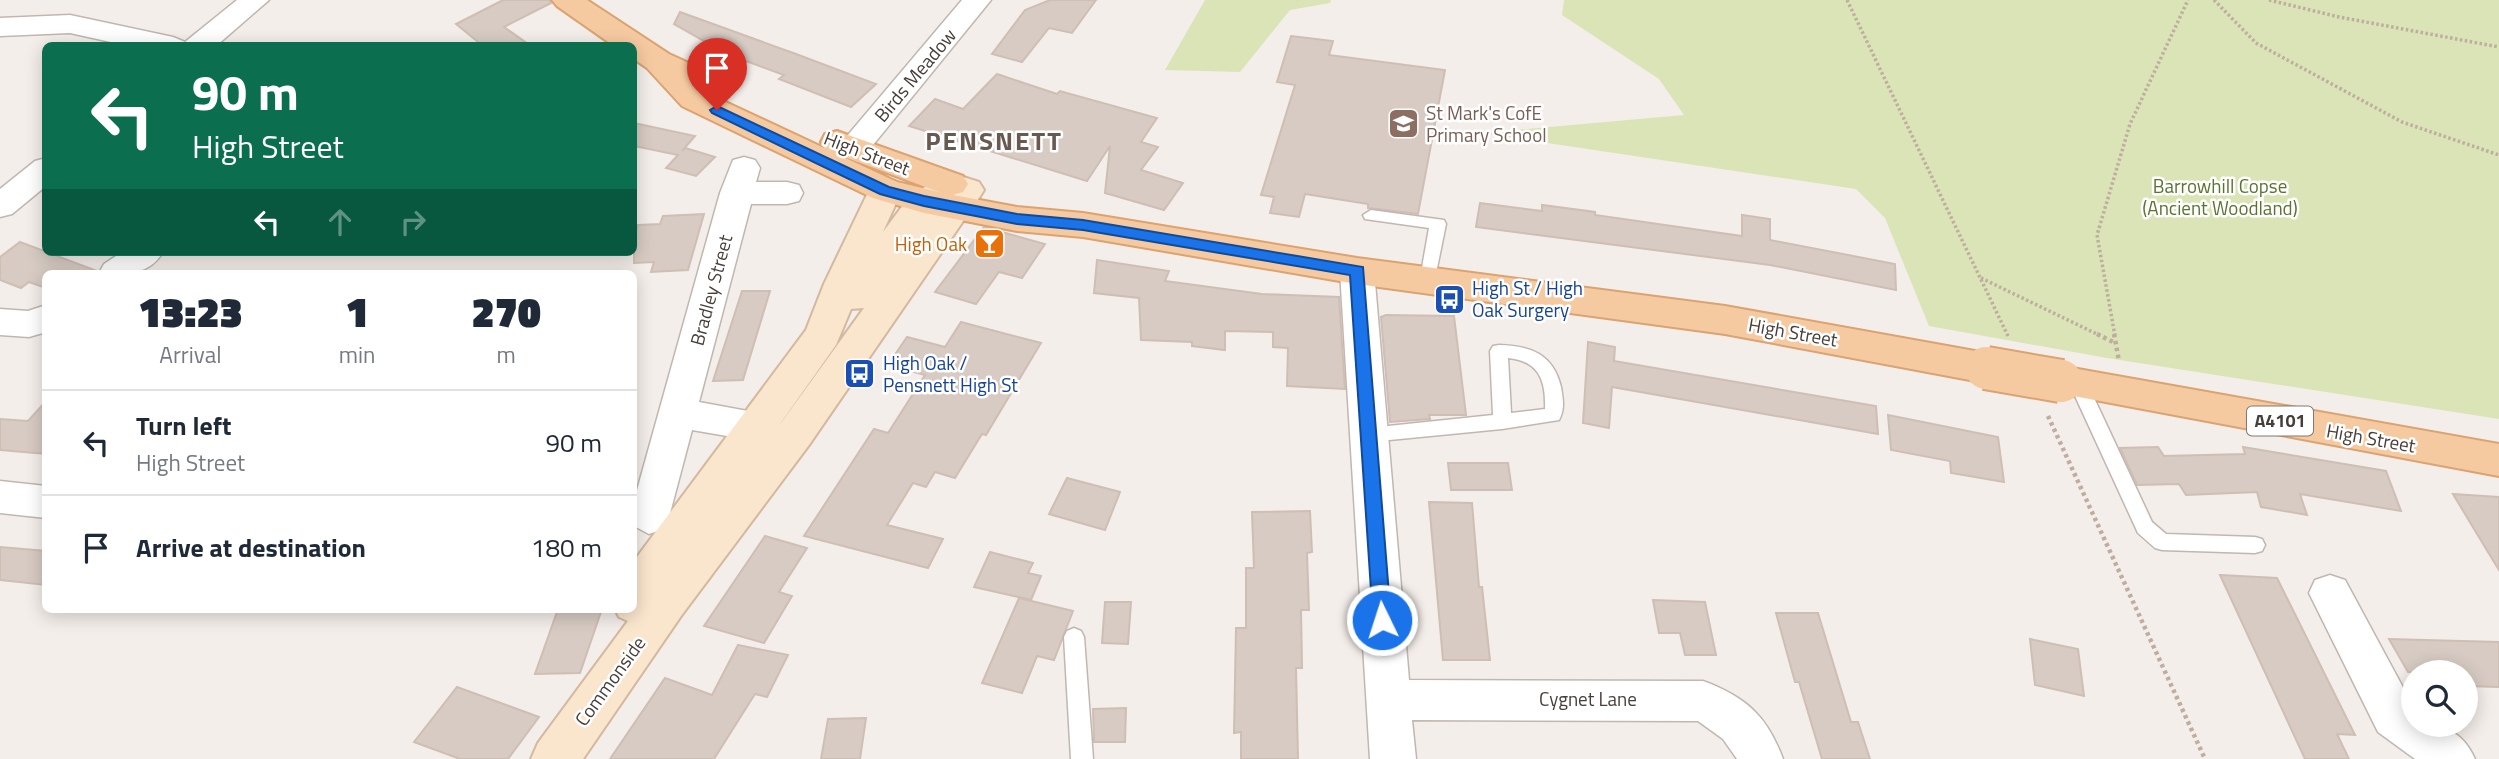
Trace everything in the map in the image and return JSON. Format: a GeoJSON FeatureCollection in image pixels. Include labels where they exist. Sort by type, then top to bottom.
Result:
{"type":"FeatureCollection","features":[{"type":"Feature","properties":{"kind":"main road","name":"High Street"},"geometry":{"type":"LineString","coordinates":[[567,0],[630,42]]}},
{"type":"Feature","properties":{"kind":"main road","name":"High Street"},"geometry":{"type":"LineString","coordinates":[[637,47],[658,61],[950,196],[1017,219],[1083,225],[1357,271],[1999,357],[2062,393],[2125,392],[2499,460]]}},
{"type":"Feature","properties":{"kind":"main road","name":"High Street"},"geometry":{"type":"LineString","coordinates":[[658,61],[693,99],[885,190],[950,196]]}},
{"type":"Feature","properties":{"kind":"main road"},"geometry":{"type":"LineString","coordinates":[[823,335],[842,284],[885,190]]}},
{"type":"Feature","properties":{"kind":"main road"},"geometry":{"type":"LineString","coordinates":[[663,559],[823,335],[841,320],[950,196]]}},
{"type":"Feature","properties":{"kind":"main road"},"geometry":{"type":"LineString","coordinates":[[566,742],[644,605],[644,581],[663,559],[795,434],[950,196]]}},
{"type":"Feature","properties":{"kind":"main road"},"geometry":{"type":"LineString","coordinates":[[756,426],[795,434]]}},
{"type":"Feature","properties":{"kind":"street"},"geometry":{"type":"LineString","coordinates":[[202,42],[255,0]]}},
{"type":"Feature","properties":{"kind":"street","name":"Birds Meadow"},"geometry":{"type":"LineString","coordinates":[[853,149],[977,0]]}},
{"type":"Feature","properties":{"kind":"street"},"geometry":{"type":"LineString","coordinates":[[0,27],[70,24],[154,42]]}},
{"type":"Feature","properties":{"kind":"street"},"geometry":{"type":"LineString","coordinates":[[0,206],[42,172]]}},
{"type":"Feature","properties":{"kind":"street"},"geometry":{"type":"LineString","coordinates":[[740,180],[787,193]]}},
{"type":"Feature","properties":{"kind":"street","name":"Bradley Street"},"geometry":{"type":"LineString","coordinates":[[649,517],[740,180]]}},
{"type":"Feature","properties":{"kind":"street"},"geometry":{"type":"LineString","coordinates":[[120,270],[140,256]]}},
{"type":"Feature","properties":{"kind":"street"},"geometry":{"type":"LineString","coordinates":[[1357,271],[1393,759]]}},
{"type":"Feature","properties":{"kind":"street"},"geometry":{"type":"LineString","coordinates":[[0,322],[29,324],[42,319]]}},
{"type":"Feature","properties":{"kind":"street"},"geometry":{"type":"LineString","coordinates":[[679,413],[756,426]]}},
{"type":"Feature","properties":{"kind":"street"},"geometry":{"type":"LineString","coordinates":[[0,497],[42,502]]}},
{"type":"Feature","properties":{"kind":"street"},"geometry":{"type":"LineString","coordinates":[[2330,593],[2394,718],[2452,759]]}},
{"type":"Feature","properties":{"kind":"street","name":"Cygnet Lane"},"geometry":{"type":"LineString","coordinates":[[1388,700],[1703,701],[1725,712],[1740,725],[1756,745],[1760,759]]}},
{"type":"Feature","properties":{"kind":"lane"},"geometry":{"type":"LineString","coordinates":[[1371,215],[1438,224],[1428,279]]}},
{"type":"Feature","properties":{"kind":"lane"},"geometry":{"type":"LineString","coordinates":[[1369,435],[1502,422],[1553,415],[1555,407],[1548,368],[1537,358],[1513,351],[1499,351],[1502,422]]}},
{"type":"Feature","properties":{"kind":"lane"},"geometry":{"type":"LineString","coordinates":[[2062,393],[2145,527],[2162,542],[2255,545]]}},
{"type":"Feature","properties":{"kind":"lane"},"geometry":{"type":"LineString","coordinates":[[1074,637],[1082,759]]}},
{"type":"Feature","properties":{"kind":"path"},"geometry":{"type":"LineString","coordinates":[[1847,0],[1980,277],[1999,357]]}},
{"type":"Feature","properties":{"kind":"path"},"geometry":{"type":"LineString","coordinates":[[2125,392],[2097,235],[2130,124],[2188,0]]}},
{"type":"Feature","properties":{"kind":"path"},"geometry":{"type":"LineString","coordinates":[[2214,0],[2256,44],[2402,122],[2499,155]]}},
{"type":"Feature","properties":{"kind":"path"},"geometry":{"type":"LineString","coordinates":[[2269,0],[2339,17],[2499,47]]}},
{"type":"Feature","properties":{"kind":"path"},"geometry":{"type":"LineString","coordinates":[[1980,277],[2115,344]]}},
{"type":"Feature","properties":{"kind":"path"},"geometry":{"type":"LineString","coordinates":[[2062,393],[2205,759]]}},
{"type":"Feature","properties":{"kind":"green space"},"geometry":{"type":"Polygon","coordinates":[[[1205,0],[1331,0],[1330,3],[1290,10],[1240,72],[1165,70],[1205,0]]]}},
{"type":"Feature","properties":{"kind":"green space","name":"Barrowhill Copse (Ancient Woodland)"},"geometry":{"type":"Polygon","coordinates":[[[1564,0],[2499,0],[2499,419],[2107,358],[1929,326],[1885,218],[1856,189],[1481,133],[1684,115],[1659,79],[1562,15],[1564,0]]]}},
{"type":"Feature","properties":{"kind":"building"},"geometry":{"type":"Polygon","coordinates":[[[503,0],[549,0],[551,3],[504,27],[525,42],[478,42],[456,24],[503,0]]]}},
{"type":"Feature","properties":{"kind":"building"},"geometry":{"type":"Polygon","coordinates":[[[1050,0],[1096,0],[1072,33],[1049,28],[1022,62],[992,54],[1025,10],[1050,0]]]}},
{"type":"Feature","properties":{"kind":"building"},"geometry":{"type":"Polygon","coordinates":[[[680,12],[876,84],[851,107],[779,79],[784,75],[727,54],[674,24],[680,12]]]}},
{"type":"Feature","properties":{"kind":"building"},"geometry":{"type":"Polygon","coordinates":[[[1291,36],[1333,41],[1329,55],[1445,70],[1418,214],[1368,208],[1368,204],[1305,194],[1299,217],[1270,213],[1274,197],[1261,195],[1295,85],[1277,82],[1291,36]]]}},
{"type":"Feature","properties":{"kind":"building"},"geometry":{"type":"Polygon","coordinates":[[[997,74],[1057,94],[1060,91],[1157,118],[1141,142],[1158,147],[1141,170],[1183,183],[1164,210],[1105,193],[1110,146],[1087,181],[909,126],[935,99],[963,109],[997,74]]]}},
{"type":"Feature","properties":{"kind":"building"},"geometry":{"type":"Polygon","coordinates":[[[637,124],[695,136],[682,151],[685,148],[715,157],[696,176],[666,168],[678,155],[637,147],[637,124]]]}},
{"type":"Feature","properties":{"kind":"building"},"geometry":{"type":"Polygon","coordinates":[[[1480,203],[1542,211],[1542,205],[1742,236],[1742,215],[1770,219],[1770,240],[1895,264],[1896,290],[1770,265],[1476,227],[1480,203]]]}},
{"type":"Feature","properties":{"kind":"building"},"geometry":{"type":"Polygon","coordinates":[[[704,214],[688,270],[651,272],[654,262],[634,263],[634,256],[637,256],[638,225],[660,224],[663,216],[704,214]]]}},
{"type":"Feature","properties":{"kind":"building"},"geometry":{"type":"Polygon","coordinates":[[[984,227],[1045,244],[1022,278],[999,272],[976,304],[935,292],[984,227]]]}},
{"type":"Feature","properties":{"kind":"building"},"geometry":{"type":"Polygon","coordinates":[[[20,242],[42,250],[42,256],[57,256],[94,270],[42,270],[42,287],[29,282],[21,288],[0,280],[0,257],[20,242]]]}},
{"type":"Feature","properties":{"kind":"building"},"geometry":{"type":"Polygon","coordinates":[[[1097,260],[1169,271],[1165,281],[1262,294],[1339,297],[1345,389],[1287,386],[1288,348],[1273,347],[1273,332],[1225,331],[1225,350],[1192,346],[1192,342],[1141,340],[1139,298],[1094,293],[1097,260]]]}},
{"type":"Feature","properties":{"kind":"building"},"geometry":{"type":"Polygon","coordinates":[[[742,291],[770,291],[743,380],[713,381],[742,291]]]}},
{"type":"Feature","properties":{"kind":"building"},"geometry":{"type":"Polygon","coordinates":[[[1454,316],[1466,415],[1429,415],[1430,419],[1390,422],[1381,317],[1454,316]]]}},
{"type":"Feature","properties":{"kind":"building"},"geometry":{"type":"Polygon","coordinates":[[[961,322],[1041,343],[986,435],[982,434],[955,478],[935,472],[926,487],[913,483],[887,525],[943,539],[928,568],[804,536],[874,429],[888,433],[925,375],[888,365],[907,337],[945,347],[961,322]]]}},
{"type":"Feature","properties":{"kind":"building"},"geometry":{"type":"Polygon","coordinates":[[[1588,342],[1615,347],[1614,361],[1876,406],[1878,434],[1612,387],[1609,428],[1583,423],[1588,342]]]}},
{"type":"Feature","properties":{"kind":"building"},"geometry":{"type":"Polygon","coordinates":[[[42,405],[42,454],[0,450],[0,419],[28,421],[42,405]]]}},
{"type":"Feature","properties":{"kind":"building"},"geometry":{"type":"Polygon","coordinates":[[[1888,415],[1998,437],[2004,482],[1951,473],[1950,461],[1891,450],[1888,415]]]}},
{"type":"Feature","properties":{"kind":"building"},"geometry":{"type":"Polygon","coordinates":[[[2158,447],[2164,456],[2245,454],[2243,447],[2386,471],[2401,511],[2300,494],[2307,515],[2261,507],[2257,492],[2186,495],[2179,484],[2137,485],[2120,448],[2158,447]]]}},
{"type":"Feature","properties":{"kind":"building"},"geometry":{"type":"Polygon","coordinates":[[[1448,463],[1508,463],[1512,490],[1451,490],[1448,463]]]}},
{"type":"Feature","properties":{"kind":"building"},"geometry":{"type":"Polygon","coordinates":[[[1067,478],[1120,492],[1105,530],[1049,514],[1067,478]]]}},
{"type":"Feature","properties":{"kind":"building"},"geometry":{"type":"Polygon","coordinates":[[[2453,494],[2499,497],[2499,570],[2474,529],[2453,494]]]}},
{"type":"Feature","properties":{"kind":"building"},"geometry":{"type":"Polygon","coordinates":[[[1429,502],[1472,503],[1479,587],[1482,587],[1490,660],[1443,660],[1429,502]]]}},
{"type":"Feature","properties":{"kind":"building"},"geometry":{"type":"Polygon","coordinates":[[[1310,511],[1312,552],[1307,553],[1309,610],[1301,610],[1302,668],[1296,668],[1298,759],[1241,759],[1241,732],[1234,733],[1236,628],[1246,628],[1246,568],[1254,568],[1252,512],[1310,511]]]}},
{"type":"Feature","properties":{"kind":"building"},"geometry":{"type":"Polygon","coordinates":[[[765,536],[807,548],[779,592],[792,596],[764,643],[704,626],[765,536]]]}},
{"type":"Feature","properties":{"kind":"building"},"geometry":{"type":"Polygon","coordinates":[[[0,547],[42,551],[42,585],[0,580],[0,547]]]}},
{"type":"Feature","properties":{"kind":"building"},"geometry":{"type":"Polygon","coordinates":[[[990,552],[1033,563],[1028,573],[1041,576],[1031,600],[974,587],[990,552]]]}},
{"type":"Feature","properties":{"kind":"building"},"geometry":{"type":"Polygon","coordinates":[[[2220,575],[2277,578],[2355,735],[2337,734],[2349,759],[2305,759],[2220,575]]]}},
{"type":"Feature","properties":{"kind":"building"},"geometry":{"type":"Polygon","coordinates":[[[1019,598],[1073,611],[1054,660],[1037,656],[1022,693],[982,683],[1019,598]]]}},
{"type":"Feature","properties":{"kind":"building"},"geometry":{"type":"Polygon","coordinates":[[[1653,600],[1705,602],[1716,655],[1685,655],[1680,633],[1659,633],[1653,600]]]}},
{"type":"Feature","properties":{"kind":"building"},"geometry":{"type":"Polygon","coordinates":[[[1105,602],[1131,602],[1128,644],[1102,643],[1105,602]]]}},
{"type":"Feature","properties":{"kind":"building"},"geometry":{"type":"Polygon","coordinates":[[[557,613],[601,613],[580,673],[535,674],[557,613]]]}},
{"type":"Feature","properties":{"kind":"building"},"geometry":{"type":"Polygon","coordinates":[[[1776,613],[1818,613],[1851,722],[1858,722],[1870,759],[1822,759],[1799,682],[1795,682],[1776,613]]]}},
{"type":"Feature","properties":{"kind":"building"},"geometry":{"type":"Polygon","coordinates":[[[2030,639],[2078,649],[2084,696],[2035,685],[2030,639]]]}},
{"type":"Feature","properties":{"kind":"building"},"geometry":{"type":"Polygon","coordinates":[[[2389,639],[2499,642],[2499,687],[2478,686],[2478,660],[2401,660],[2389,639]]]}},
{"type":"Feature","properties":{"kind":"building"},"geometry":{"type":"Polygon","coordinates":[[[738,645],[788,655],[767,697],[755,694],[714,759],[610,759],[665,678],[712,695],[738,645]]]}},
{"type":"Feature","properties":{"kind":"building"},"geometry":{"type":"Polygon","coordinates":[[[457,687],[539,717],[508,759],[460,759],[414,742],[457,687]]]}},
{"type":"Feature","properties":{"kind":"building"},"geometry":{"type":"Polygon","coordinates":[[[1126,708],[1125,742],[1094,742],[1093,709],[1126,708]]]}},
{"type":"Feature","properties":{"kind":"building"},"geometry":{"type":"Polygon","coordinates":[[[866,718],[860,759],[821,759],[828,719],[866,718]]]}},
{"type":"Feature","properties":{"kind":"place","name":"St Mark's CofE Primary School"},"geometry":{"type":"Point","coordinates":[1403,124]}},
{"type":"Feature","properties":{"kind":"place","name":"High Oak"},"geometry":{"type":"Point","coordinates":[990,244]}},
{"type":"Feature","properties":{"kind":"place","name":"High St / High Oak Surgery"},"geometry":{"type":"Point","coordinates":[1449,299]}},
{"type":"Feature","properties":{"kind":"place","name":"High Oak / Pensnett High St"},"geometry":{"type":"Point","coordinates":[860,374]}},
{"type":"Feature","properties":{"kind":"district","name":"PENSNETT"},"geometry":{"type":"Point","coordinates":[994,141]}},
{"type":"Feature","properties":{"kind":"route"},"geometry":{"type":"LineString","coordinates":[[717,110],[885,190],[924,201],[1017,219],[1083,225],[1357,271],[1382,620]]}}]}
